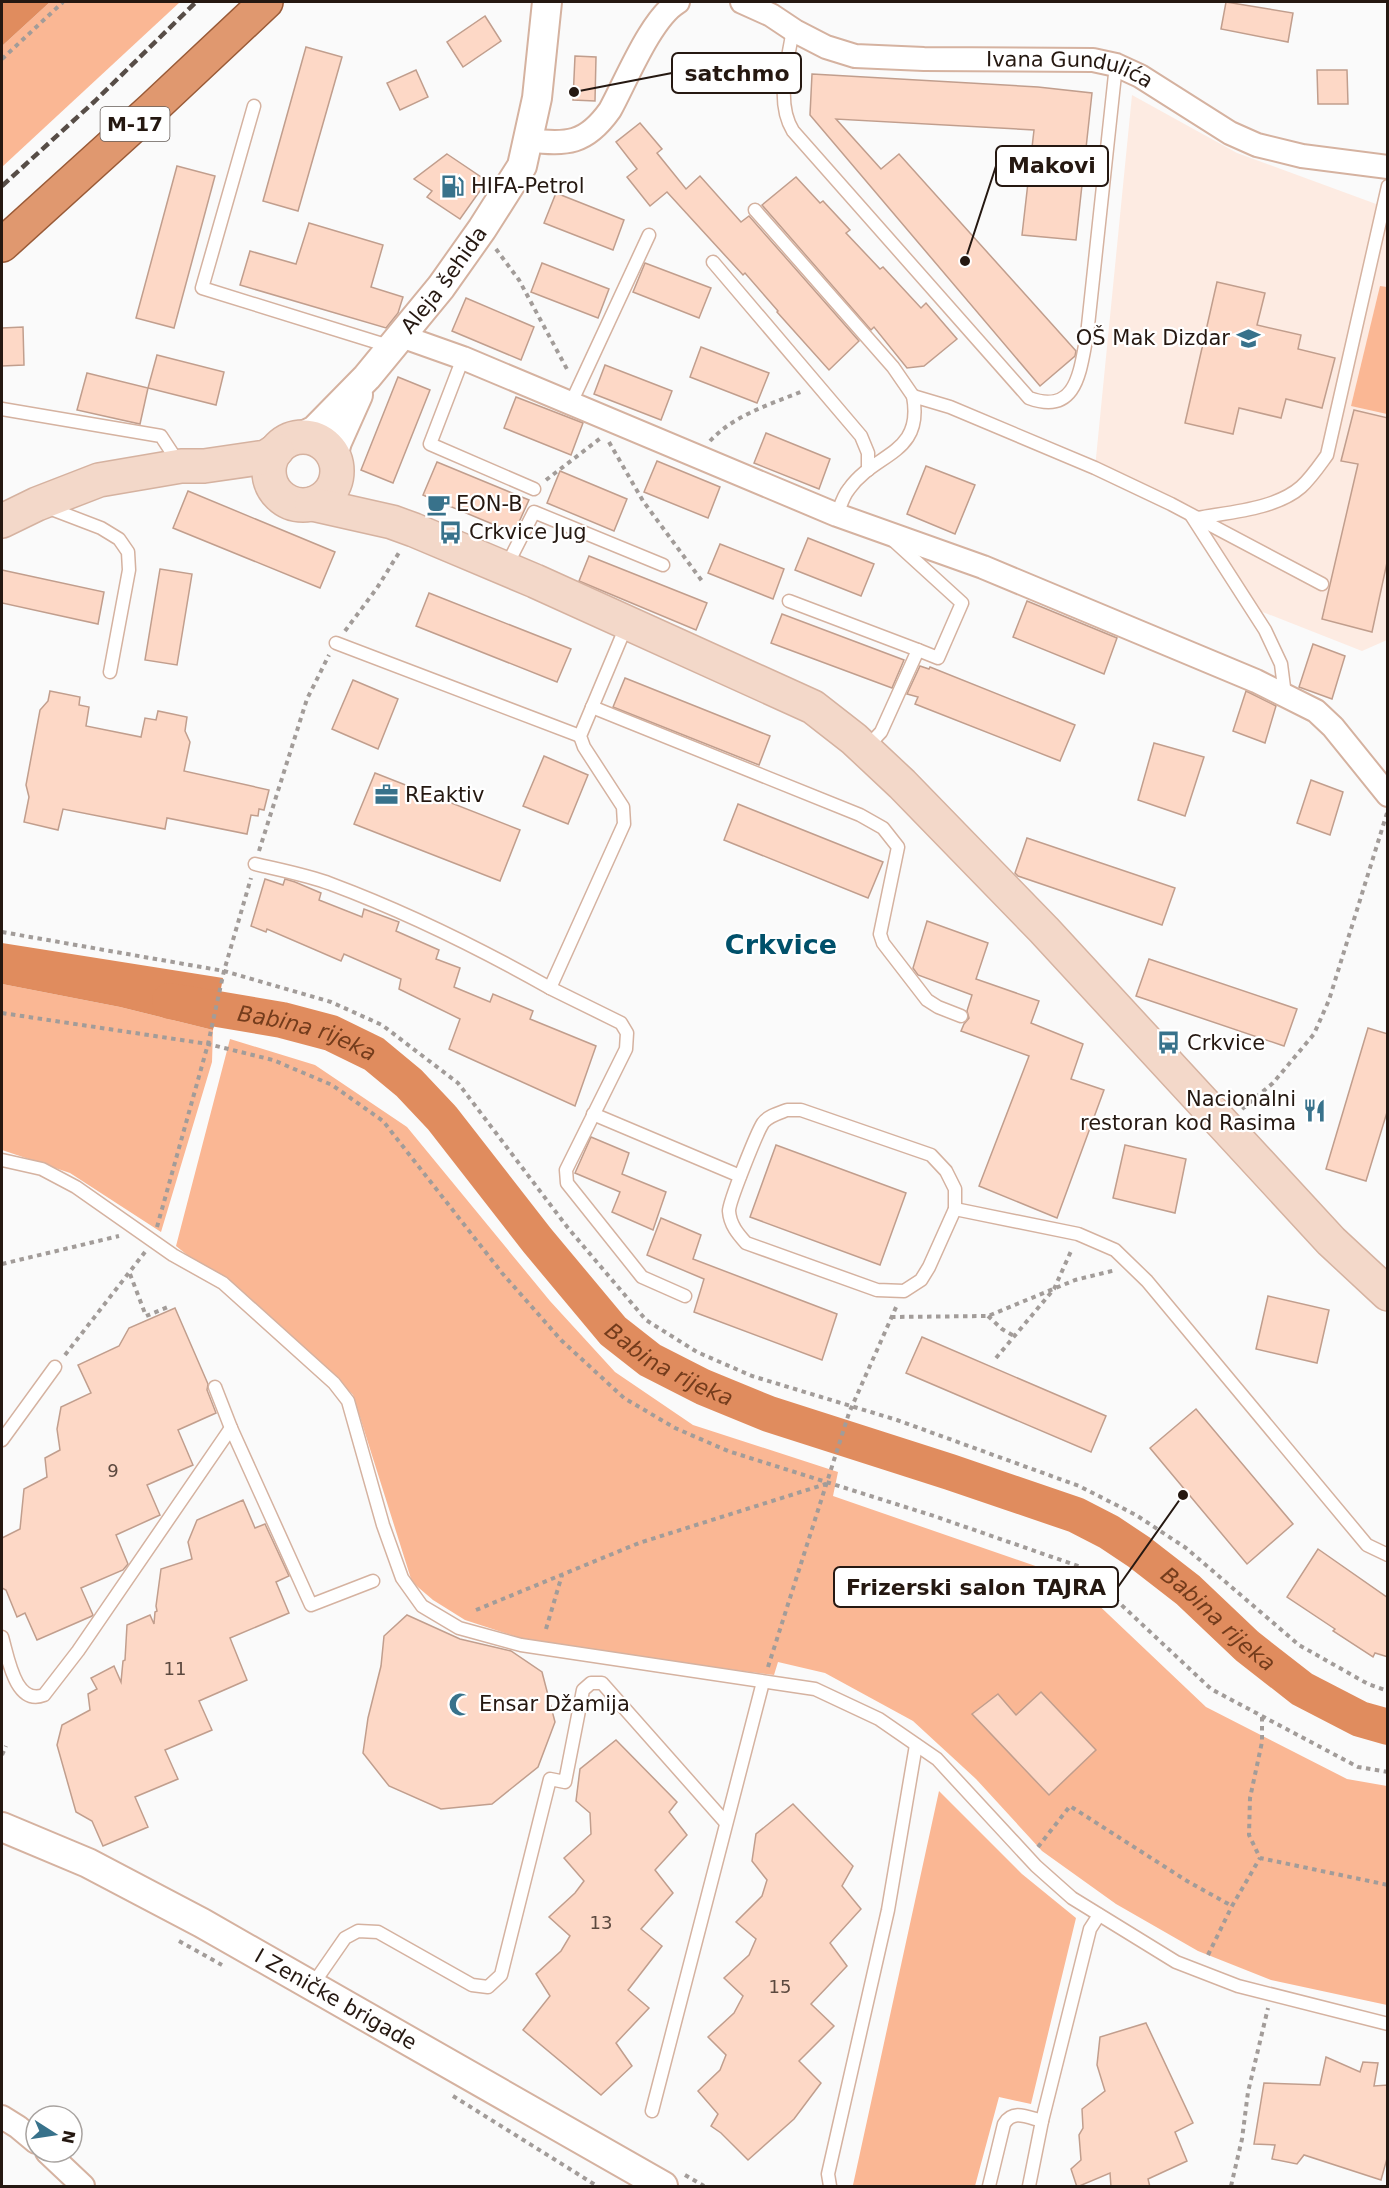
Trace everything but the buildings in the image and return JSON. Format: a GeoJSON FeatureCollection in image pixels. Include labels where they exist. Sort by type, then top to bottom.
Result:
{"type":"FeatureCollection","features":[{"type":"Feature","properties":{"kind":"highway","name":"M-17"},"geometry":{"type":"LineString","coordinates":[[2,244],[152,109],[266,2]]}},
{"type":"Feature","properties":{"kind":"main road"},"geometry":{"type":"LineString","coordinates":[[2,521],[37,504],[99,480],[266,457],[289,444],[320,442],[335,464],[346,488],[362,504],[403,526],[505,568],[813,706],[865,749],[902,784],[1044,930],[1331,1241],[1388,1294]]}},
{"type":"Feature","properties":{"kind":"main road"},"geometry":{"type":"LineString","coordinates":[[289,444],[270,468],[273,487],[280,496],[301,505],[312,504],[403,526]]}},
{"type":"Feature","properties":{"kind":"main road"},"geometry":{"type":"LineString","coordinates":[[312,504],[330,492],[335,482],[335,464]]}},
{"type":"Feature","properties":{"kind":"main road"},"geometry":{"type":"LineString","coordinates":[[193,466],[244,476],[273,487]]}},
{"type":"Feature","properties":{"kind":"street","name":"Aleja šehida"},"geometry":{"type":"LineString","coordinates":[[289,444],[315,430],[367,377],[454,271],[522,166],[537,98],[547,2]]}},
{"type":"Feature","properties":{"kind":"street"},"geometry":{"type":"LineString","coordinates":[[528,140],[566,143],[579,139],[600,124],[659,21],[672,5],[678,2]]}},
{"type":"Feature","properties":{"kind":"street","name":"Ivana Gundulića"},"geometry":{"type":"LineString","coordinates":[[742,2],[771,15],[826,47],[855,56],[924,59],[1093,60],[1116,65],[1140,76],[1230,133],[1257,145],[1302,156],[1388,167]]}},
{"type":"Feature","properties":{"kind":"street"},"geometry":{"type":"LineString","coordinates":[[396,341],[463,358],[574,395],[696,455],[837,515],[983,567],[1256,681],[1316,711],[1333,727],[1388,795]]}},
{"type":"Feature","properties":{"kind":"street","name":"Aleja šehida"},"geometry":{"type":"LineString","coordinates":[[335,464],[337,442],[367,377]]}},
{"type":"Feature","properties":{"kind":"street","name":"I Zeničke brigade"},"geometry":{"type":"LineString","coordinates":[[2,1827],[98,1868],[202,1923],[663,2187]]}},
{"type":"Feature","properties":{"kind":"street"},"geometry":{"type":"LineString","coordinates":[[2,2117],[24,2132]]}},
{"type":"Feature","properties":{"kind":"street"},"geometry":{"type":"LineString","coordinates":[[59,2164],[83,2187]]}},
{"type":"Feature","properties":{"kind":"lane"},"geometry":{"type":"LineString","coordinates":[[793,29],[783,87],[786,120],[793,132],[1029,398],[1038,401],[1059,400],[1076,386],[1079,376],[1087,335],[1116,65]]}},
{"type":"Feature","properties":{"kind":"lane"},"geometry":{"type":"LineString","coordinates":[[254,106],[202,288],[396,341]]}},
{"type":"Feature","properties":{"kind":"lane"},"geometry":{"type":"LineString","coordinates":[[1194,516],[1269,504],[1286,497],[1301,487],[1327,455],[1388,186]]}},
{"type":"Feature","properties":{"kind":"lane"},"geometry":{"type":"LineString","coordinates":[[755,210],[893,367],[913,396],[916,417],[908,438],[848,489],[837,515]]}},
{"type":"Feature","properties":{"kind":"lane"},"geometry":{"type":"LineString","coordinates":[[574,395],[649,235]]}},
{"type":"Feature","properties":{"kind":"lane"},"geometry":{"type":"LineString","coordinates":[[712,262],[861,436],[867,453],[868,470]]}},
{"type":"Feature","properties":{"kind":"lane"},"geometry":{"type":"LineString","coordinates":[[463,358],[430,444],[534,489]]}},
{"type":"Feature","properties":{"kind":"lane"},"geometry":{"type":"LineString","coordinates":[[913,396],[950,407],[1095,468],[1194,516],[1322,584]]}},
{"type":"Feature","properties":{"kind":"lane"},"geometry":{"type":"LineString","coordinates":[[2,409],[161,436],[193,466]]}},
{"type":"Feature","properties":{"kind":"lane"},"geometry":{"type":"LineString","coordinates":[[37,504],[101,528],[119,539],[128,552],[129,570],[110,672]]}},
{"type":"Feature","properties":{"kind":"lane"},"geometry":{"type":"LineString","coordinates":[[505,568],[534,513],[663,565]]}},
{"type":"Feature","properties":{"kind":"lane"},"geometry":{"type":"LineString","coordinates":[[1194,516],[1265,630],[1281,664],[1285,695]]}},
{"type":"Feature","properties":{"kind":"lane"},"geometry":{"type":"LineString","coordinates":[[789,602],[938,658],[962,603],[885,532]]}},
{"type":"Feature","properties":{"kind":"lane"},"geometry":{"type":"LineString","coordinates":[[550,988],[624,824],[623,807],[584,747],[580,736],[627,622]]}},
{"type":"Feature","properties":{"kind":"lane"},"geometry":{"type":"LineString","coordinates":[[336,643],[580,736]]}},
{"type":"Feature","properties":{"kind":"lane"},"geometry":{"type":"LineString","coordinates":[[865,749],[881,732],[918,650]]}},
{"type":"Feature","properties":{"kind":"lane"},"geometry":{"type":"LineString","coordinates":[[592,707],[860,815],[883,828],[898,847],[880,934],[883,943],[927,1000],[961,1016]]}},
{"type":"Feature","properties":{"kind":"lane"},"geometry":{"type":"LineString","coordinates":[[255,864],[328,883],[396,910],[504,962],[621,1023],[627,1033],[626,1048],[566,1170],[567,1184],[642,1276],[685,1296]]}},
{"type":"Feature","properties":{"kind":"lane"},"geometry":{"type":"LineString","coordinates":[[787,1110],[801,1110],[931,1155],[946,1171],[955,1189],[954,1209],[921,1280],[904,1291],[877,1290],[747,1243],[735,1232],[730,1218],[729,1208],[740,1176],[763,1123],[772,1115],[787,1110]]}},
{"type":"Feature","properties":{"kind":"lane"},"geometry":{"type":"LineString","coordinates":[[593,1113],[740,1176]]}},
{"type":"Feature","properties":{"kind":"lane"},"geometry":{"type":"LineString","coordinates":[[2,1160],[42,1169],[76,1187],[154,1241],[222,1283],[334,1383],[348,1401],[383,1525],[402,1578],[422,1606],[459,1628],[521,1645],[815,1689],[879,1719],[937,1759],[1029,1859],[1072,1898],[1176,1962],[1238,1986],[1388,2024]]}},
{"type":"Feature","properties":{"kind":"lane"},"geometry":{"type":"LineString","coordinates":[[954,1209],[1078,1234],[1115,1250],[1155,1290],[1367,1545],[1388,1555]]}},
{"type":"Feature","properties":{"kind":"lane"},"geometry":{"type":"LineString","coordinates":[[2,1440],[55,1367]]}},
{"type":"Feature","properties":{"kind":"lane"},"geometry":{"type":"LineString","coordinates":[[215,1387],[231,1428],[311,1605],[374,1581]]}},
{"type":"Feature","properties":{"kind":"lane"},"geometry":{"type":"LineString","coordinates":[[2,1637],[19,1687],[29,1697],[36,1698],[44,1695],[85,1641],[231,1428]]}},
{"type":"Feature","properties":{"kind":"lane"},"geometry":{"type":"LineString","coordinates":[[652,2111],[763,1682]]}},
{"type":"Feature","properties":{"kind":"lane"},"geometry":{"type":"LineString","coordinates":[[311,1987],[345,1938],[358,1931],[378,1932],[472,1985],[488,1987],[501,1975],[550,1779],[565,1782],[583,1690],[591,1683],[602,1683],[726,1823]]}},
{"type":"Feature","properties":{"kind":"lane"},"geometry":{"type":"LineString","coordinates":[[830,2187],[828,2174],[888,1910],[916,1745]]}},
{"type":"Feature","properties":{"kind":"lane"},"geometry":{"type":"LineString","coordinates":[[1029,2187],[1042,2121],[1090,1929],[1099,1915]]}},
{"type":"Feature","properties":{"kind":"lane"},"geometry":{"type":"LineString","coordinates":[[989,2187],[1004,2124],[1008,2118],[1015,2114],[1042,2121]]}},
{"type":"Feature","properties":{"kind":"path"},"geometry":{"type":"LineString","coordinates":[[2,59],[63,2]]}},
{"type":"Feature","properties":{"kind":"path"},"geometry":{"type":"LineString","coordinates":[[482,229],[519,280],[574,395]]}},
{"type":"Feature","properties":{"kind":"path"},"geometry":{"type":"LineString","coordinates":[[696,455],[718,432],[749,413],[818,385]]}},
{"type":"Feature","properties":{"kind":"path"},"geometry":{"type":"LineString","coordinates":[[534,489],[605,435],[643,501],[702,581]]}},
{"type":"Feature","properties":{"kind":"path"},"geometry":{"type":"LineString","coordinates":[[55,1367],[154,1241],[208,1044],[224,971],[280,780],[308,699],[336,643],[376,588],[403,526]]}},
{"type":"Feature","properties":{"kind":"path"},"geometry":{"type":"LineString","coordinates":[[1224,1125],[1273,1083],[1314,1034],[1329,1000],[1388,812]]}},
{"type":"Feature","properties":{"kind":"path"},"geometry":{"type":"LineString","coordinates":[[2,932],[224,971],[331,1002],[382,1025],[458,1083],[568,1228],[646,1320],[697,1352],[752,1376],[908,1424],[1079,1486],[1136,1515],[1186,1548],[1299,1645],[1368,1684],[1388,1691]]}},
{"type":"Feature","properties":{"kind":"path"},"geometry":{"type":"LineString","coordinates":[[2,1013],[208,1044],[273,1060],[332,1084],[382,1121],[502,1273],[561,1340],[624,1398],[675,1428],[729,1451],[826,1484],[934,1516],[1081,1567],[1211,1689],[1358,1767],[1388,1772]]}},
{"type":"Feature","properties":{"kind":"path"},"geometry":{"type":"LineString","coordinates":[[2,1264],[140,1231]]}},
{"type":"Feature","properties":{"kind":"path"},"geometry":{"type":"LineString","coordinates":[[996,1358],[1054,1289],[1078,1234]]}},
{"type":"Feature","properties":{"kind":"path"},"geometry":{"type":"LineString","coordinates":[[891,1317],[988,1316],[1075,1280],[1133,1268]]}},
{"type":"Feature","properties":{"kind":"path"},"geometry":{"type":"LineString","coordinates":[[130,1274],[146,1316],[168,1307]]}},
{"type":"Feature","properties":{"kind":"path"},"geometry":{"type":"LineString","coordinates":[[763,1682],[851,1406],[904,1291]]}},
{"type":"Feature","properties":{"kind":"path"},"geometry":{"type":"LineString","coordinates":[[988,1316],[1014,1336]]}},
{"type":"Feature","properties":{"kind":"path"},"geometry":{"type":"LineString","coordinates":[[476,1610],[639,1543],[826,1484]]}},
{"type":"Feature","properties":{"kind":"path"},"geometry":{"type":"LineString","coordinates":[[546,1629],[562,1575]]}},
{"type":"Feature","properties":{"kind":"path"},"geometry":{"type":"LineString","coordinates":[[1260,1858],[1249,1835],[1250,1798],[1262,1742],[1262,1716]]}},
{"type":"Feature","properties":{"kind":"path"},"geometry":{"type":"LineString","coordinates":[[2,1755],[6,1746]]}},
{"type":"Feature","properties":{"kind":"path"},"geometry":{"type":"LineString","coordinates":[[1029,1859],[1070,1806],[1187,1881],[1232,1906]]}},
{"type":"Feature","properties":{"kind":"path"},"geometry":{"type":"LineString","coordinates":[[1260,1858],[1388,1886]]}},
{"type":"Feature","properties":{"kind":"path"},"geometry":{"type":"LineString","coordinates":[[1208,1955],[1232,1906],[1260,1858]]}},
{"type":"Feature","properties":{"kind":"path"},"geometry":{"type":"LineString","coordinates":[[172,1937],[224,1966]]}},
{"type":"Feature","properties":{"kind":"path"},"geometry":{"type":"LineString","coordinates":[[1231,2187],[1242,2139],[1248,2092],[1271,1995]]}},
{"type":"Feature","properties":{"kind":"path"},"geometry":{"type":"LineString","coordinates":[[447,2093],[597,2187]]}},
{"type":"Feature","properties":{"kind":"shaded area"},"geometry":{"type":"Polygon","coordinates":[[[2,2],[50,2],[2,46],[2,2]]]}},
{"type":"Feature","properties":{"kind":"shaded area"},"geometry":{"type":"Polygon","coordinates":[[[50,2],[180,2],[2,167],[2,46],[50,2]]]}},
{"type":"Feature","properties":{"kind":"shaded area","name":"OŠ Mak Dizdar"},"geometry":{"type":"Polygon","coordinates":[[[1132,95],[1237,153],[1387,208],[1387,640],[1362,651],[1250,607],[1190,514],[1095,468],[1132,95]]]}},
{"type":"Feature","properties":{"kind":"shaded area"},"geometry":{"type":"Polygon","coordinates":[[[1380,286],[1387,287],[1387,414],[1351,406],[1380,286]]]}},
{"type":"Feature","properties":{"kind":"shaded area"},"geometry":{"type":"Polygon","coordinates":[[[2,943],[223,978],[213,1030],[120,1007],[2,984],[2,943]]]}},
{"type":"Feature","properties":{"kind":"shaded area"},"geometry":{"type":"Polygon","coordinates":[[[2,984],[120,1007],[213,1030],[212,1062],[161,1232],[70,1173],[2,1150],[2,984]]]}},
{"type":"Feature","properties":{"kind":"shaded area"},"geometry":{"type":"Polygon","coordinates":[[[230,1039],[315,1065],[407,1127],[550,1301],[615,1372],[693,1425],[838,1472],[833,1496],[1070,1578],[1206,1707],[1347,1779],[1387,1786],[1387,2005],[1271,1980],[1198,1951],[1116,1904],[1042,1851],[976,1779],[913,1721],[825,1673],[778,1662],[774,1675],[545,1646],[465,1620],[433,1600],[412,1582],[353,1395],[325,1366],[176,1246],[230,1039]]]}},
{"type":"Feature","properties":{"kind":"shaded area"},"geometry":{"type":"Polygon","coordinates":[[[939,1791],[1022,1874],[1076,1918],[1031,2104],[999,2097],[975,2186],[855,2186],[853,2185],[939,1791]]]}},
{"type":"Feature","properties":{"kind":"waterway","name":"Babina rijeka"},"geometry":{"type":"LineString","coordinates":[[170,1001],[282,1020],[331,1033],[374,1054],[409,1083],[442,1118],[537,1240],[613,1331],[650,1360],[703,1387],[769,1414],[1076,1515],[1109,1532],[1139,1552],[1188,1590],[1247,1646],[1302,1689],[1360,1719],[1388,1727]]}},
{"type":"Feature","properties":{"kind":"railway"},"geometry":{"type":"LineString","coordinates":[[2,186],[95,101],[196,2]]}},
{"type":"Feature","properties":{"kind":"place","name":"satchmo"},"geometry":{"type":"Point","coordinates":[574,92]}},
{"type":"Feature","properties":{"kind":"place","name":"HIFA-Petrol"},"geometry":{"type":"Point","coordinates":[453,186]}},
{"type":"Feature","properties":{"kind":"place","name":"Makovi"},"geometry":{"type":"Point","coordinates":[965,261]}},
{"type":"Feature","properties":{"kind":"place","name":"OŠ Mak Dizdar"},"geometry":{"type":"Point","coordinates":[1248,338]}},
{"type":"Feature","properties":{"kind":"place","name":"EON-B"},"geometry":{"type":"Point","coordinates":[438,504]}},
{"type":"Feature","properties":{"kind":"place","name":"Crkvice Jug"},"geometry":{"type":"Point","coordinates":[451,532]}},
{"type":"Feature","properties":{"kind":"place","name":"REaktiv"},"geometry":{"type":"Point","coordinates":[387,795]}},
{"type":"Feature","properties":{"kind":"place","name":"Crkvice"},"geometry":{"type":"Point","coordinates":[1169,1043]}},
{"type":"Feature","properties":{"kind":"place","name":"Nacionalni restoran kod Rasima"},"geometry":{"type":"Point","coordinates":[1314,1111]}},
{"type":"Feature","properties":{"kind":"place","name":"Frizerski salon TAJRA"},"geometry":{"type":"Point","coordinates":[1183,1495]}},
{"type":"Feature","properties":{"kind":"place","name":"Ensar Džamija"},"geometry":{"type":"Point","coordinates":[461,1704]}},
{"type":"Feature","properties":{"kind":"district","name":"Crkvice"},"geometry":{"type":"Point","coordinates":[781,945]}}]}
